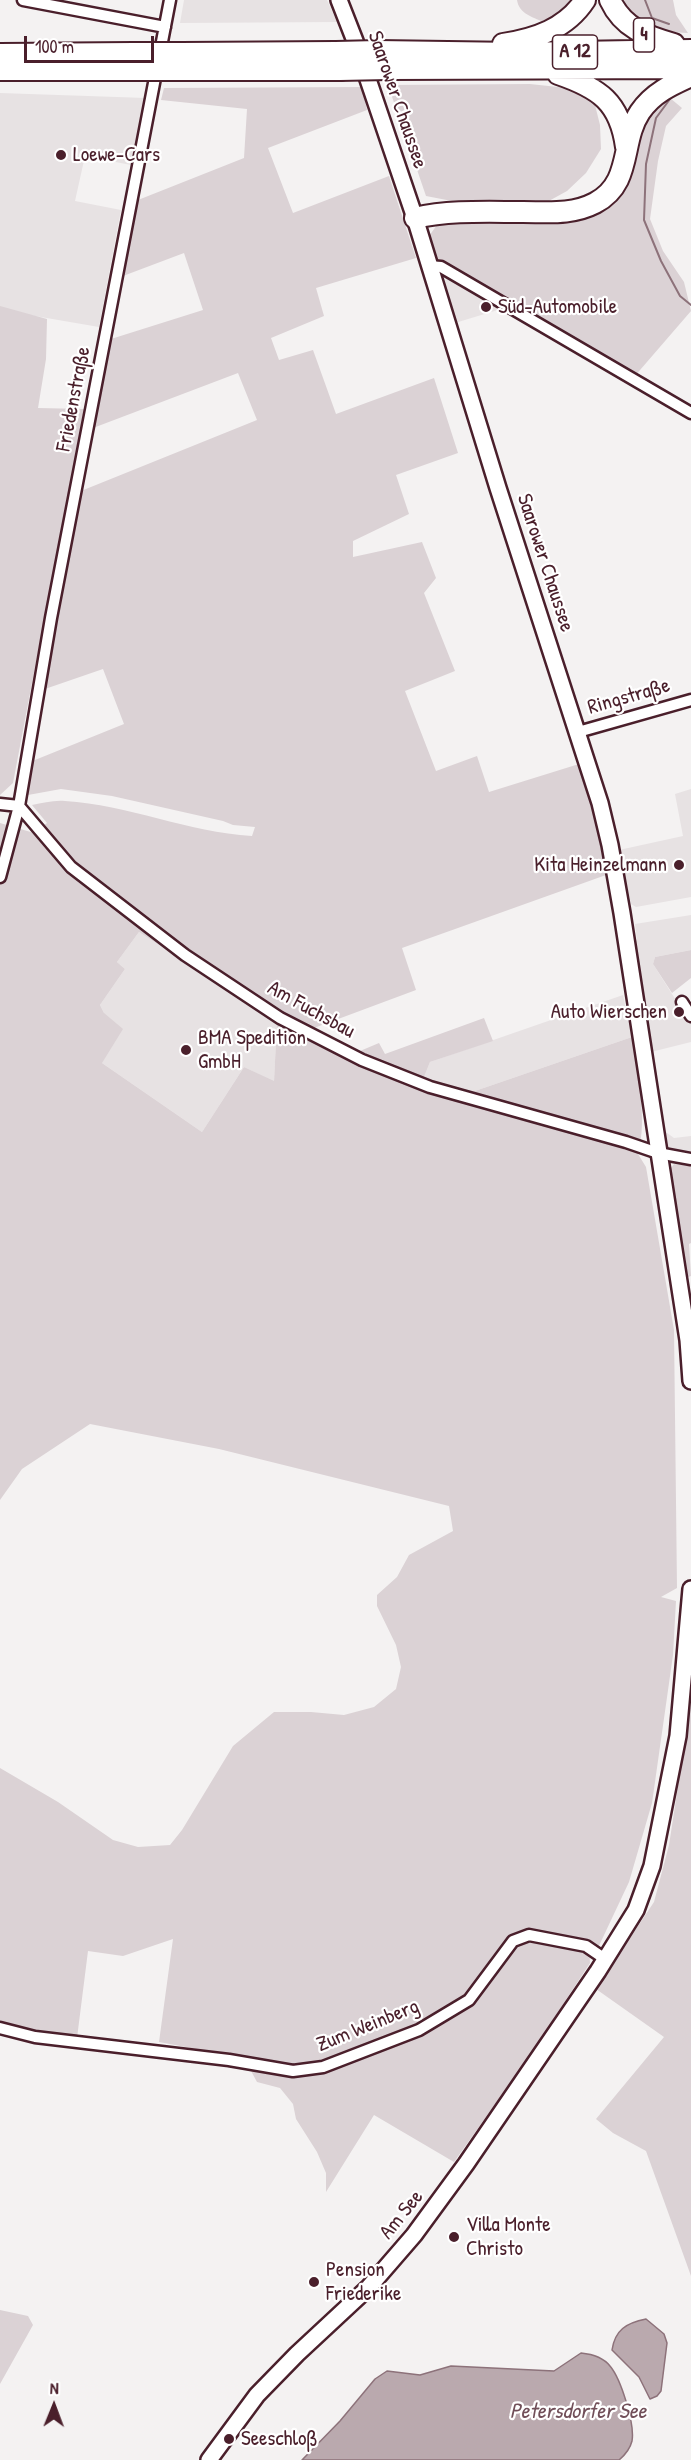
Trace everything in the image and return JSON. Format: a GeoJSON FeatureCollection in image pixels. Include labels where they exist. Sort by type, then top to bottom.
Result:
{"type":"FeatureCollection","features":[{"type":"Feature","properties":{"kind":"highway"},"geometry":{"type":"LineString","coordinates":[[459,52],[514,42],[552,31],[568,20],[585,0]]}},
{"type":"Feature","properties":{"kind":"highway","name":"4"},"geometry":{"type":"LineString","coordinates":[[610,0],[616,12],[630,27],[644,35],[691,50]]}},
{"type":"Feature","properties":{"kind":"highway","name":"A 12"},"geometry":{"type":"LineString","coordinates":[[338,61],[378,51],[691,50]]}},
{"type":"Feature","properties":{"kind":"highway","name":"A 12"},"geometry":{"type":"LineString","coordinates":[[0,54],[134,61],[338,61],[388,69],[691,68]]}},
{"type":"Feature","properties":{"kind":"highway","name":"A 12"},"geometry":{"type":"LineString","coordinates":[[0,70],[134,61]]}},
{"type":"Feature","properties":{"kind":"highway"},"geometry":{"type":"LineString","coordinates":[[522,70],[558,74],[595,89],[608,100],[619,116],[627,150]]}},
{"type":"Feature","properties":{"kind":"highway"},"geometry":{"type":"LineString","coordinates":[[415,218],[454,212],[559,212],[579,210],[596,202],[610,192],[623,170],[638,114],[668,86],[691,76]]}},
{"type":"Feature","properties":{"kind":"main road","name":"Saarower Chaussee"},"geometry":{"type":"LineString","coordinates":[[339,0],[415,218],[498,488],[600,802],[610,846],[688,1340],[691,1381]]}},
{"type":"Feature","properties":{"kind":"main road","name":"Am See"},"geometry":{"type":"LineString","coordinates":[[209,2460],[257,2394],[369,2287],[414,2235],[466,2164],[636,1910],[652,1866],[678,1736],[691,1589]]}},
{"type":"Feature","properties":{"kind":"street"},"geometry":{"type":"LineString","coordinates":[[23,0],[165,27]]}},
{"type":"Feature","properties":{"kind":"street","name":"Friedenstraße"},"geometry":{"type":"LineString","coordinates":[[0,877],[19,806],[50,628],[170,0]]}},
{"type":"Feature","properties":{"kind":"street"},"geometry":{"type":"LineString","coordinates":[[428,266],[441,267],[691,413]]}},
{"type":"Feature","properties":{"kind":"street","name":"Ringstraße"},"geometry":{"type":"LineString","coordinates":[[578,732],[691,700]]}},
{"type":"Feature","properties":{"kind":"street"},"geometry":{"type":"LineString","coordinates":[[0,804],[19,806]]}},
{"type":"Feature","properties":{"kind":"street","name":"Am Fuchsbau"},"geometry":{"type":"LineString","coordinates":[[19,806],[71,867],[185,955],[280,1018],[362,1060],[430,1087],[627,1142],[658,1153],[691,1159]]}},
{"type":"Feature","properties":{"kind":"street"},"geometry":{"type":"LineString","coordinates":[[682,1002],[691,1016]]}},
{"type":"Feature","properties":{"kind":"street","name":"Zum Weinberg"},"geometry":{"type":"LineString","coordinates":[[0,2028],[43,2038],[229,2060],[293,2071],[323,2067],[419,2030],[470,2000],[513,1941],[529,1935],[586,1946],[601,1965]]}},
{"type":"Feature","properties":{"kind":"shaded area"},"geometry":{"type":"Polygon","coordinates":[[[184,0],[327,0],[337,22],[180,23],[184,0]]]}},
{"type":"Feature","properties":{"kind":"shaded area"},"geometry":{"type":"Polygon","coordinates":[[[517,0],[577,0],[558,16],[541,21],[523,11],[517,0]]]}},
{"type":"Feature","properties":{"kind":"shaded area"},"geometry":{"type":"Polygon","coordinates":[[[617,0],[673,0],[676,15],[688,33],[648,26],[631,16],[617,0]]]}},
{"type":"Feature","properties":{"kind":"shaded area"},"geometry":{"type":"Polygon","coordinates":[[[530,84],[567,88],[594,101],[600,125],[601,149],[586,173],[567,191],[547,202],[457,202],[426,196],[388,85],[530,84]]]}},
{"type":"Feature","properties":{"kind":"shaded area"},"geometry":{"type":"Polygon","coordinates":[[[362,87],[367,110],[268,148],[293,213],[389,176],[416,258],[316,288],[324,316],[271,338],[279,360],[313,350],[336,414],[434,378],[458,453],[396,475],[409,514],[353,541],[353,557],[422,542],[436,578],[424,593],[455,671],[405,691],[436,771],[477,756],[489,792],[579,764],[593,808],[606,875],[402,948],[416,990],[314,1028],[360,1051],[379,1043],[385,1054],[484,1018],[493,1041],[430,1062],[424,1077],[472,1092],[632,1037],[642,1111],[638,1154],[646,1167],[674,1330],[677,1588],[661,1597],[676,1601],[673,1655],[652,1803],[629,1882],[597,1950],[589,1948],[590,1963],[530,2055],[454,2162],[374,2115],[326,2192],[326,2173],[317,2152],[296,2119],[293,2104],[280,2088],[257,2082],[244,2058],[159,2042],[173,1939],[123,1956],[88,1951],[77,2038],[21,2030],[0,2024],[0,1768],[58,1802],[113,1840],[138,1847],[170,1845],[182,1830],[233,1746],[274,1712],[344,1715],[374,1707],[396,1689],[401,1667],[396,1645],[377,1606],[377,1595],[397,1577],[409,1555],[453,1531],[449,1506],[219,1449],[90,1424],[22,1469],[0,1500],[0,823],[34,833],[47,823],[32,805],[61,801],[88,803],[228,834],[252,836],[255,827],[233,825],[112,796],[61,789],[28,795],[26,789],[30,762],[124,724],[103,669],[42,690],[81,491],[257,420],[238,373],[93,428],[111,339],[203,310],[184,253],[123,276],[138,200],[244,158],[247,109],[161,100],[164,88],[362,87]],[[139,932],[117,962],[125,969],[100,1005],[104,1013],[123,1029],[102,1063],[202,1132],[244,1067],[274,1081],[277,1022],[139,932]]]}},
{"type":"Feature","properties":{"kind":"shaded area"},"geometry":{"type":"Polygon","coordinates":[[[0,93],[146,98],[131,165],[85,156],[75,201],[121,210],[99,327],[0,310],[0,93]]]}},
{"type":"Feature","properties":{"kind":"shaded area"},"geometry":{"type":"Polygon","coordinates":[[[664,93],[682,108],[666,126],[658,161],[650,219],[663,251],[684,282],[691,311],[634,377],[438,262],[429,236],[437,225],[454,219],[560,219],[624,187],[632,174],[640,128],[664,93]]]}},
{"type":"Feature","properties":{"kind":"shaded area"},"geometry":{"type":"Polygon","coordinates":[[[448,278],[501,309],[455,323],[443,282],[448,278]]]}},
{"type":"Feature","properties":{"kind":"shaded area"},"geometry":{"type":"Polygon","coordinates":[[[0,306],[47,319],[46,359],[38,408],[84,409],[13,783],[0,795],[0,306]]]}},
{"type":"Feature","properties":{"kind":"shaded area"},"geometry":{"type":"Polygon","coordinates":[[[691,789],[691,897],[636,907],[631,904],[619,850],[683,836],[675,794],[691,789]]]}},
{"type":"Feature","properties":{"kind":"shaded area"},"geometry":{"type":"Polygon","coordinates":[[[691,915],[691,950],[655,957],[653,964],[691,1024],[691,1042],[651,1052],[635,941],[637,940],[635,924],[691,915]]]}},
{"type":"Feature","properties":{"kind":"shaded area"},"geometry":{"type":"Polygon","coordinates":[[[139,932],[277,1022],[274,1082],[244,1067],[202,1132],[102,1063],[104,1013],[100,1005],[125,969],[117,962],[139,932]]]}},
{"type":"Feature","properties":{"kind":"shaded area"},"geometry":{"type":"Polygon","coordinates":[[[691,950],[691,978],[672,993],[653,964],[655,957],[691,950]]]}},
{"type":"Feature","properties":{"kind":"shaded area"},"geometry":{"type":"Polygon","coordinates":[[[623,995],[632,1037],[472,1092],[424,1077],[430,1062],[623,995]]]}},
{"type":"Feature","properties":{"kind":"shaded area"},"geometry":{"type":"Polygon","coordinates":[[[663,1130],[674,1138],[691,1136],[691,1153],[665,1147],[663,1130]]]}},
{"type":"Feature","properties":{"kind":"shaded area"},"geometry":{"type":"Polygon","coordinates":[[[674,1164],[691,1166],[691,1243],[689,1244],[691,1276],[685,1278],[668,1172],[674,1164]]]}},
{"type":"Feature","properties":{"kind":"shaded area"},"geometry":{"type":"Polygon","coordinates":[[[691,1702],[691,2276],[646,2151],[613,2133],[596,2119],[664,2037],[596,1989],[654,1902],[669,1845],[691,1702]]]}},
{"type":"Feature","properties":{"kind":"shaded area"},"geometry":{"type":"Polygon","coordinates":[[[0,2310],[28,2316],[33,2325],[0,2384],[0,2310]]]}},
{"type":"Feature","properties":{"kind":"water"},"geometry":{"type":"Polygon","coordinates":[[[646,2319],[664,2334],[667,2343],[661,2391],[650,2399],[639,2377],[612,2350],[616,2337],[623,2328],[646,2319]]]}},
{"type":"Feature","properties":{"kind":"water","name":"Petersdorfer See"},"geometry":{"type":"Polygon","coordinates":[[[581,2353],[604,2360],[614,2372],[623,2391],[631,2424],[632,2441],[627,2452],[619,2460],[302,2460],[340,2421],[375,2379],[387,2371],[420,2375],[451,2366],[554,2371],[581,2353]]]}},
{"type":"Feature","properties":{"kind":"waterway"},"geometry":{"type":"LineString","coordinates":[[645,0],[652,18],[669,24]]}},
{"type":"Feature","properties":{"kind":"waterway"},"geometry":{"type":"LineString","coordinates":[[670,99],[656,118],[646,164],[644,220],[661,261],[680,296],[691,305]]}},
{"type":"Feature","properties":{"kind":"place","name":"Loewe-Cars"},"geometry":{"type":"Point","coordinates":[61,155]}},
{"type":"Feature","properties":{"kind":"place","name":"Süd-Automobile"},"geometry":{"type":"Point","coordinates":[486,307]}},
{"type":"Feature","properties":{"kind":"place","name":"Kita Heinzelmann"},"geometry":{"type":"Point","coordinates":[679,865]}},
{"type":"Feature","properties":{"kind":"place","name":"Auto Wierschen"},"geometry":{"type":"Point","coordinates":[679,1012]}},
{"type":"Feature","properties":{"kind":"place","name":"BMA Spedition GmbH"},"geometry":{"type":"Point","coordinates":[186,1050]}},
{"type":"Feature","properties":{"kind":"place","name":"Villa Monte Christo"},"geometry":{"type":"Point","coordinates":[454,2237]}},
{"type":"Feature","properties":{"kind":"place","name":"Pension Friederike"},"geometry":{"type":"Point","coordinates":[314,2282]}},
{"type":"Feature","properties":{"kind":"place","name":"Seeschloß"},"geometry":{"type":"Point","coordinates":[229,2439]}}]}
